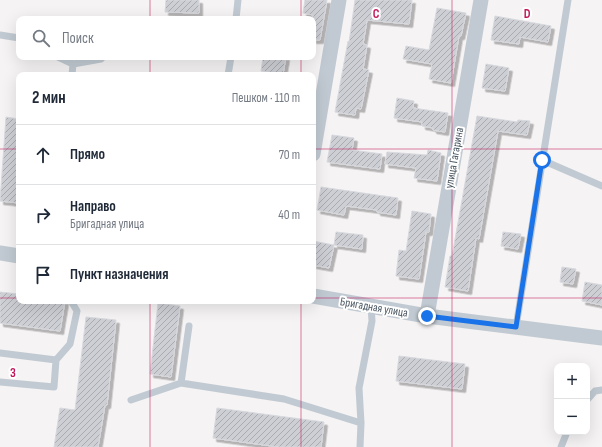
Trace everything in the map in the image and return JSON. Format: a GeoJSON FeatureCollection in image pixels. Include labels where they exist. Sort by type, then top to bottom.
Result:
{"type":"FeatureCollection","features":[{"type":"Feature","properties":{"kind":"street"},"geometry":{"type":"LineString","coordinates":[[316,136],[339,0]]}},
{"type":"Feature","properties":{"kind":"street","name":"улица Гагарина"},"geometry":{"type":"LineString","coordinates":[[427,316],[481,0]]}},
{"type":"Feature","properties":{"kind":"street"},"geometry":{"type":"LineString","coordinates":[[0,253],[16,256]]}},
{"type":"Feature","properties":{"kind":"street","name":"Бригадная улица"},"geometry":{"type":"LineString","coordinates":[[316,297],[427,316],[602,338]]}},
{"type":"Feature","properties":{"kind":"lane"},"geometry":{"type":"LineString","coordinates":[[236,16],[238,0]]}},
{"type":"Feature","properties":{"kind":"lane"},"geometry":{"type":"LineString","coordinates":[[516,327],[568,0]]}},
{"type":"Feature","properties":{"kind":"lane"},"geometry":{"type":"LineString","coordinates":[[0,35],[16,38]]}},
{"type":"Feature","properties":{"kind":"lane"},"geometry":{"type":"LineString","coordinates":[[64,60],[72,64],[95,60]]}},
{"type":"Feature","properties":{"kind":"lane"},"geometry":{"type":"LineString","coordinates":[[228,72],[230,60]]}},
{"type":"Feature","properties":{"kind":"lane"},"geometry":{"type":"LineString","coordinates":[[72,64],[72,72]]}},
{"type":"Feature","properties":{"kind":"lane"},"geometry":{"type":"LineString","coordinates":[[542,160],[602,186]]}},
{"type":"Feature","properties":{"kind":"lane"},"geometry":{"type":"LineString","coordinates":[[0,382],[54,387],[56,360],[70,344],[77,311],[73,304]]}},
{"type":"Feature","properties":{"kind":"lane"},"geometry":{"type":"LineString","coordinates":[[360,447],[361,423],[359,388],[372,321],[372,306]]}},
{"type":"Feature","properties":{"kind":"lane"},"geometry":{"type":"LineString","coordinates":[[181,383],[189,326]]}},
{"type":"Feature","properties":{"kind":"lane"},"geometry":{"type":"LineString","coordinates":[[0,353],[56,360]]}},
{"type":"Feature","properties":{"kind":"lane"},"geometry":{"type":"LineString","coordinates":[[131,400],[181,383],[284,399],[361,423]]}},
{"type":"Feature","properties":{"kind":"lane"},"geometry":{"type":"LineString","coordinates":[[588,399],[594,392],[602,390]]}},
{"type":"Feature","properties":{"kind":"lane"},"geometry":{"type":"LineString","coordinates":[[561,447],[566,435]]}},
{"type":"Feature","properties":{"kind":"building"},"geometry":{"type":"Polygon","coordinates":[[[166,0],[199,0],[199,13],[165,12],[166,0]]]}},
{"type":"Feature","properties":{"kind":"building"},"geometry":{"type":"Polygon","coordinates":[[[305,0],[327,0],[320,40],[316,40],[316,16],[303,13],[305,0]]]}},
{"type":"Feature","properties":{"kind":"building"},"geometry":{"type":"Polygon","coordinates":[[[355,0],[412,0],[409,24],[367,20],[363,44],[367,45],[363,69],[369,70],[361,109],[356,108],[355,115],[335,112],[348,41],[349,42],[355,0]]]}},
{"type":"Feature","properties":{"kind":"building"},"geometry":{"type":"Polygon","coordinates":[[[437,8],[466,13],[461,36],[459,36],[451,83],[429,79],[432,64],[403,59],[406,46],[429,50],[437,8]]]}},
{"type":"Feature","properties":{"kind":"building"},"geometry":{"type":"Polygon","coordinates":[[[495,16],[551,26],[548,42],[520,37],[519,44],[491,40],[495,16]]]}},
{"type":"Feature","properties":{"kind":"building"},"geometry":{"type":"Polygon","coordinates":[[[263,60],[285,60],[283,72],[261,71],[263,60]]]}},
{"type":"Feature","properties":{"kind":"building"},"geometry":{"type":"Polygon","coordinates":[[[486,64],[509,68],[505,91],[482,88],[486,64]]]}},
{"type":"Feature","properties":{"kind":"building"},"geometry":{"type":"Polygon","coordinates":[[[397,98],[414,101],[413,108],[448,113],[445,132],[422,126],[422,122],[394,118],[397,98]]]}},
{"type":"Feature","properties":{"kind":"building"},"geometry":{"type":"Polygon","coordinates":[[[477,116],[517,122],[518,120],[530,121],[527,135],[498,131],[479,239],[476,238],[468,291],[445,287],[477,116]]]}},
{"type":"Feature","properties":{"kind":"building"},"geometry":{"type":"Polygon","coordinates":[[[6,117],[16,119],[16,203],[0,201],[6,117]]]}},
{"type":"Feature","properties":{"kind":"building"},"geometry":{"type":"Polygon","coordinates":[[[332,135],[354,138],[352,150],[382,154],[380,169],[327,162],[332,135]]]}},
{"type":"Feature","properties":{"kind":"building"},"geometry":{"type":"Polygon","coordinates":[[[428,150],[441,153],[437,181],[414,178],[416,168],[385,164],[387,152],[427,155],[428,150]]]}},
{"type":"Feature","properties":{"kind":"building"},"geometry":{"type":"Polygon","coordinates":[[[321,187],[398,198],[396,215],[377,212],[377,210],[346,206],[344,215],[317,210],[321,187]]]}},
{"type":"Feature","properties":{"kind":"building"},"geometry":{"type":"Polygon","coordinates":[[[412,211],[431,214],[429,232],[426,232],[419,279],[396,276],[399,250],[406,251],[412,211]]]}},
{"type":"Feature","properties":{"kind":"building"},"geometry":{"type":"Polygon","coordinates":[[[336,232],[363,235],[362,249],[334,245],[336,232]]]}},
{"type":"Feature","properties":{"kind":"building"},"geometry":{"type":"Polygon","coordinates":[[[503,232],[521,234],[518,249],[501,246],[503,232]]]}},
{"type":"Feature","properties":{"kind":"building"},"geometry":{"type":"Polygon","coordinates":[[[316,242],[334,245],[329,268],[316,266],[316,242]]]}},
{"type":"Feature","properties":{"kind":"building"},"geometry":{"type":"Polygon","coordinates":[[[562,267],[576,269],[573,284],[560,282],[562,267]]]}},
{"type":"Feature","properties":{"kind":"building"},"geometry":{"type":"Polygon","coordinates":[[[585,282],[602,285],[602,305],[582,301],[585,282]]]}},
{"type":"Feature","properties":{"kind":"building"},"geometry":{"type":"Polygon","coordinates":[[[0,292],[16,294],[16,304],[64,304],[60,331],[0,323],[0,292]]]}},
{"type":"Feature","properties":{"kind":"building"},"geometry":{"type":"Polygon","coordinates":[[[158,304],[180,306],[171,377],[150,374],[158,304]]]}},
{"type":"Feature","properties":{"kind":"building"},"geometry":{"type":"Polygon","coordinates":[[[86,317],[116,320],[107,405],[105,405],[98,447],[54,447],[60,408],[75,410],[86,317]]]}},
{"type":"Feature","properties":{"kind":"building"},"geometry":{"type":"Polygon","coordinates":[[[399,356],[465,364],[462,389],[396,381],[399,356]]]}},
{"type":"Feature","properties":{"kind":"building"},"geometry":{"type":"Polygon","coordinates":[[[217,408],[324,422],[321,447],[279,447],[213,438],[217,408]]]}},
{"type":"Feature","properties":{"kind":"route"},"geometry":{"type":"LineString","coordinates":[[427,316],[516,327],[542,160]]}}]}
